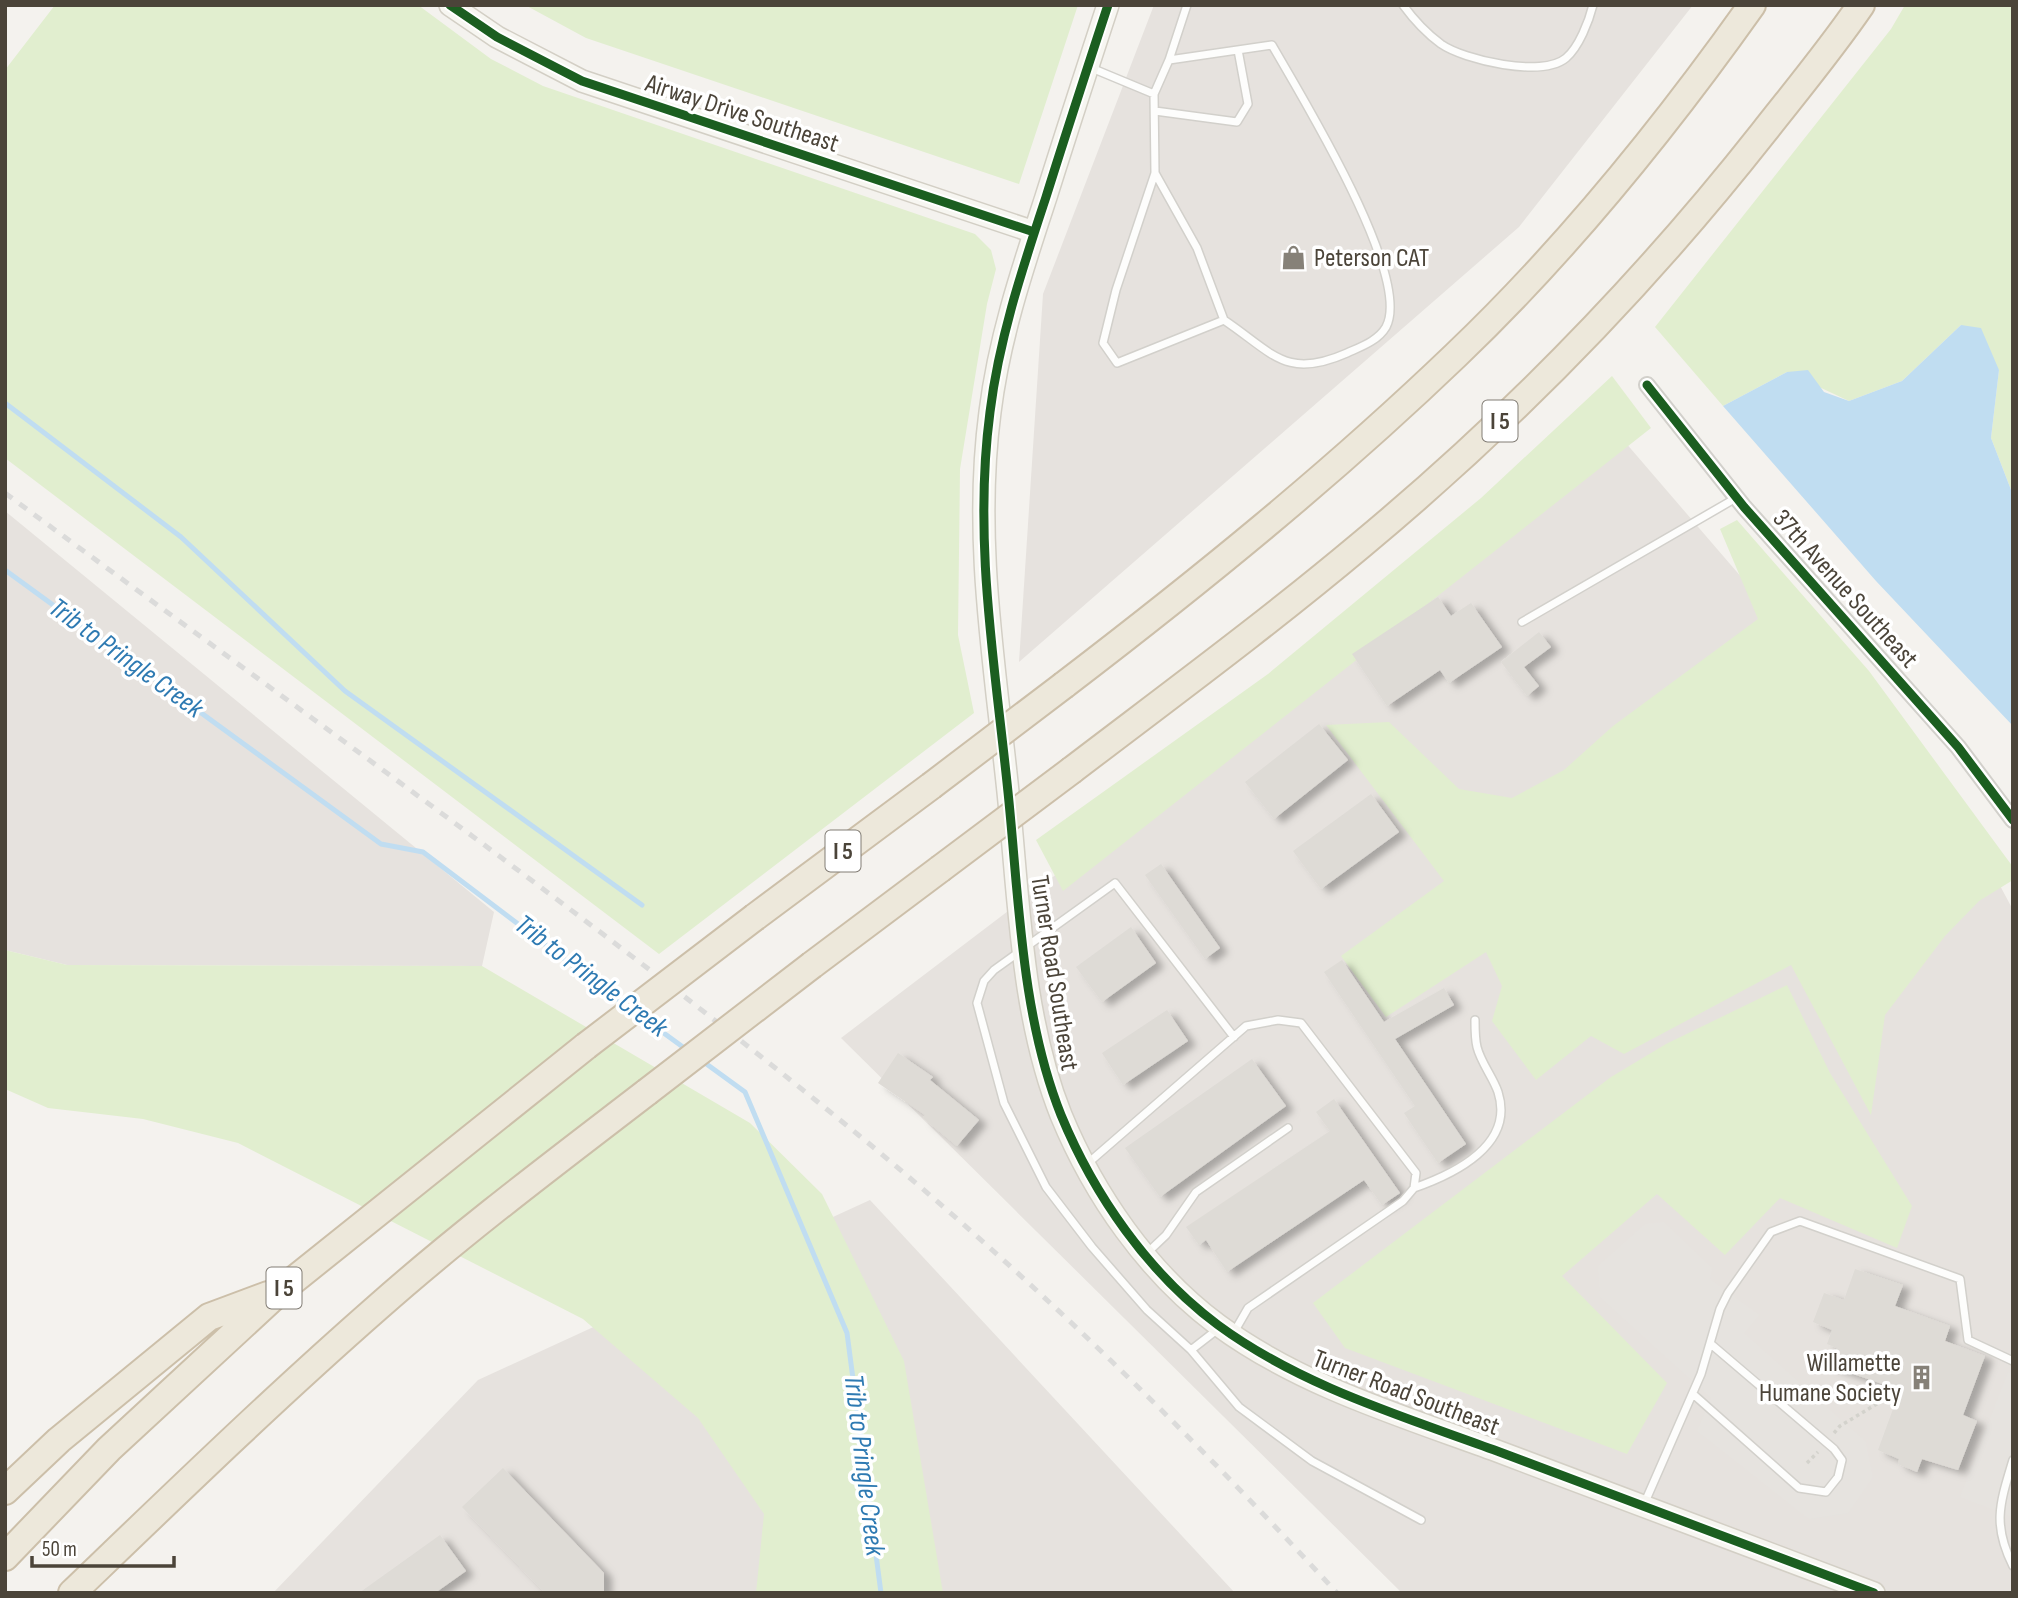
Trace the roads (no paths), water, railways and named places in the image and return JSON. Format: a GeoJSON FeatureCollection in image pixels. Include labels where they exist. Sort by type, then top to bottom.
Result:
{"type":"FeatureCollection","features":[{"type":"Feature","properties":{"kind":"highway","name":"I 5"},"geometry":{"type":"LineString","coordinates":[[5,1557],[109,1449],[280,1291],[586,1046],[1064,685],[1299,499],[1458,354],[1538,269],[1694,87],[1752,5]]}},
{"type":"Feature","properties":{"kind":"highway","name":"I 5"},"geometry":{"type":"LineString","coordinates":[[72,1593],[246,1424],[480,1221],[812,965],[1072,770],[1352,552],[1527,396],[1662,254],[1728,177],[1861,5]]}},
{"type":"Feature","properties":{"kind":"highway","name":"I 5"},"geometry":{"type":"LineString","coordinates":[[5,1491],[59,1440],[209,1317],[280,1291]]}},
{"type":"Feature","properties":{"kind":"highway"},"geometry":{"type":"LineString","coordinates":[[90,1593],[108,1558]]}},
{"type":"Feature","properties":{"kind":"main road","name":"Airway Drive Southeast"},"geometry":{"type":"LineString","coordinates":[[450,5],[497,37],[582,81],[1034,232]]}},
{"type":"Feature","properties":{"kind":"main road","name":"Turner Road Southeast"},"geometry":{"type":"LineString","coordinates":[[1108,5],[1034,232],[998,360],[989,423],[982,511],[988,614],[1025,948],[1045,1068],[1060,1112],[1086,1166],[1101,1194],[1145,1255],[1186,1297],[1227,1331],[1284,1367],[1318,1383],[1874,1593]]}},
{"type":"Feature","properties":{"kind":"street","name":"37th Avenue Southeast"},"geometry":{"type":"LineString","coordinates":[[1647,385],[1736,497],[1958,747],[2013,820]]}},
{"type":"Feature","properties":{"kind":"lane"},"geometry":{"type":"LineString","coordinates":[[1187,5],[1169,60],[1154,94],[1155,173],[1116,290],[1103,343],[1116,363],[1224,320]]}},
{"type":"Feature","properties":{"kind":"lane"},"geometry":{"type":"LineString","coordinates":[[1403,5],[1419,26],[1443,45],[1504,65],[1529,65],[1556,63],[1567,58],[1593,5]]}},
{"type":"Feature","properties":{"kind":"lane"},"geometry":{"type":"LineString","coordinates":[[1155,173],[1196,248],[1224,320],[1287,363],[1309,367],[1370,343],[1385,328],[1389,314],[1389,293],[1374,237],[1272,45],[1169,60]]}},
{"type":"Feature","properties":{"kind":"lane"},"geometry":{"type":"LineString","coordinates":[[1155,111],[1237,122],[1248,104],[1238,50]]}},
{"type":"Feature","properties":{"kind":"lane"},"geometry":{"type":"LineString","coordinates":[[1088,66],[1154,94]]}},
{"type":"Feature","properties":{"kind":"lane"},"geometry":{"type":"LineString","coordinates":[[1522,622],[1736,497]]}},
{"type":"Feature","properties":{"kind":"lane"},"geometry":{"type":"LineString","coordinates":[[1234,1037],[1115,883],[994,970],[984,981],[977,1003],[1004,1103],[1046,1187],[1084,1237],[1147,1310],[1191,1350],[1216,1382],[1257,1422],[1312,1461],[1421,1520]]}},
{"type":"Feature","properties":{"kind":"lane"},"geometry":{"type":"LineString","coordinates":[[1086,1166],[1247,1026],[1278,1020],[1301,1023],[1416,1173],[1414,1188]]}},
{"type":"Feature","properties":{"kind":"lane"},"geometry":{"type":"LineString","coordinates":[[1191,1350],[1227,1331],[1248,1308],[1403,1201],[1414,1188],[1453,1174],[1495,1137],[1501,1119],[1498,1094],[1477,1048],[1475,1020]]}},
{"type":"Feature","properties":{"kind":"lane"},"geometry":{"type":"LineString","coordinates":[[1145,1255],[1166,1235],[1196,1192],[1288,1128]]}},
{"type":"Feature","properties":{"kind":"lane"},"geometry":{"type":"LineString","coordinates":[[1643,1506],[1693,1394],[1712,1345],[1724,1301],[1771,1232],[1800,1221],[1961,1279],[1969,1340],[2013,1361]]}},
{"type":"Feature","properties":{"kind":"lane"},"geometry":{"type":"LineString","coordinates":[[1693,1394],[1799,1488],[1810,1492],[1826,1492],[1838,1477],[1842,1460],[1826,1442],[1712,1345]]}},
{"type":"Feature","properties":{"kind":"lane"},"geometry":{"type":"LineString","coordinates":[[2013,1460],[1997,1510],[2002,1545],[2013,1566]]}},
{"type":"Feature","properties":{"kind":"water"},"geometry":{"type":"Polygon","coordinates":[[[1961,325],[1981,328],[1999,370],[1991,438],[2013,495],[2013,726],[1876,581],[1723,406],[1787,372],[1808,370],[1824,392],[1849,401],[1902,381],[1961,325]]]}},
{"type":"Feature","properties":{"kind":"waterway"},"geometry":{"type":"LineString","coordinates":[[5,403],[181,537],[345,691],[642,905]]}},
{"type":"Feature","properties":{"kind":"waterway","name":"Trib to Pringle Creek"},"geometry":{"type":"LineString","coordinates":[[5,570],[381,844],[423,852],[625,1005]]}},
{"type":"Feature","properties":{"kind":"waterway","name":"Trib to Pringle Creek"},"geometry":{"type":"LineString","coordinates":[[639,1015],[687,1050]]}},
{"type":"Feature","properties":{"kind":"waterway","name":"Trib to Pringle Creek"},"geometry":{"type":"LineString","coordinates":[[701,1060],[745,1092],[847,1333],[881,1593]]}},
{"type":"Feature","properties":{"kind":"railway"},"geometry":{"type":"LineString","coordinates":[[5,493],[656,974],[867,1142],[990,1248],[1110,1359],[1225,1474],[1337,1593]]}},
{"type":"Feature","properties":{"kind":"place","name":"Peterson CAT"},"geometry":{"type":"Point","coordinates":[1294,258]}},
{"type":"Feature","properties":{"kind":"place","name":"Willamette Humane Society"},"geometry":{"type":"Point","coordinates":[1921,1378]}}]}
